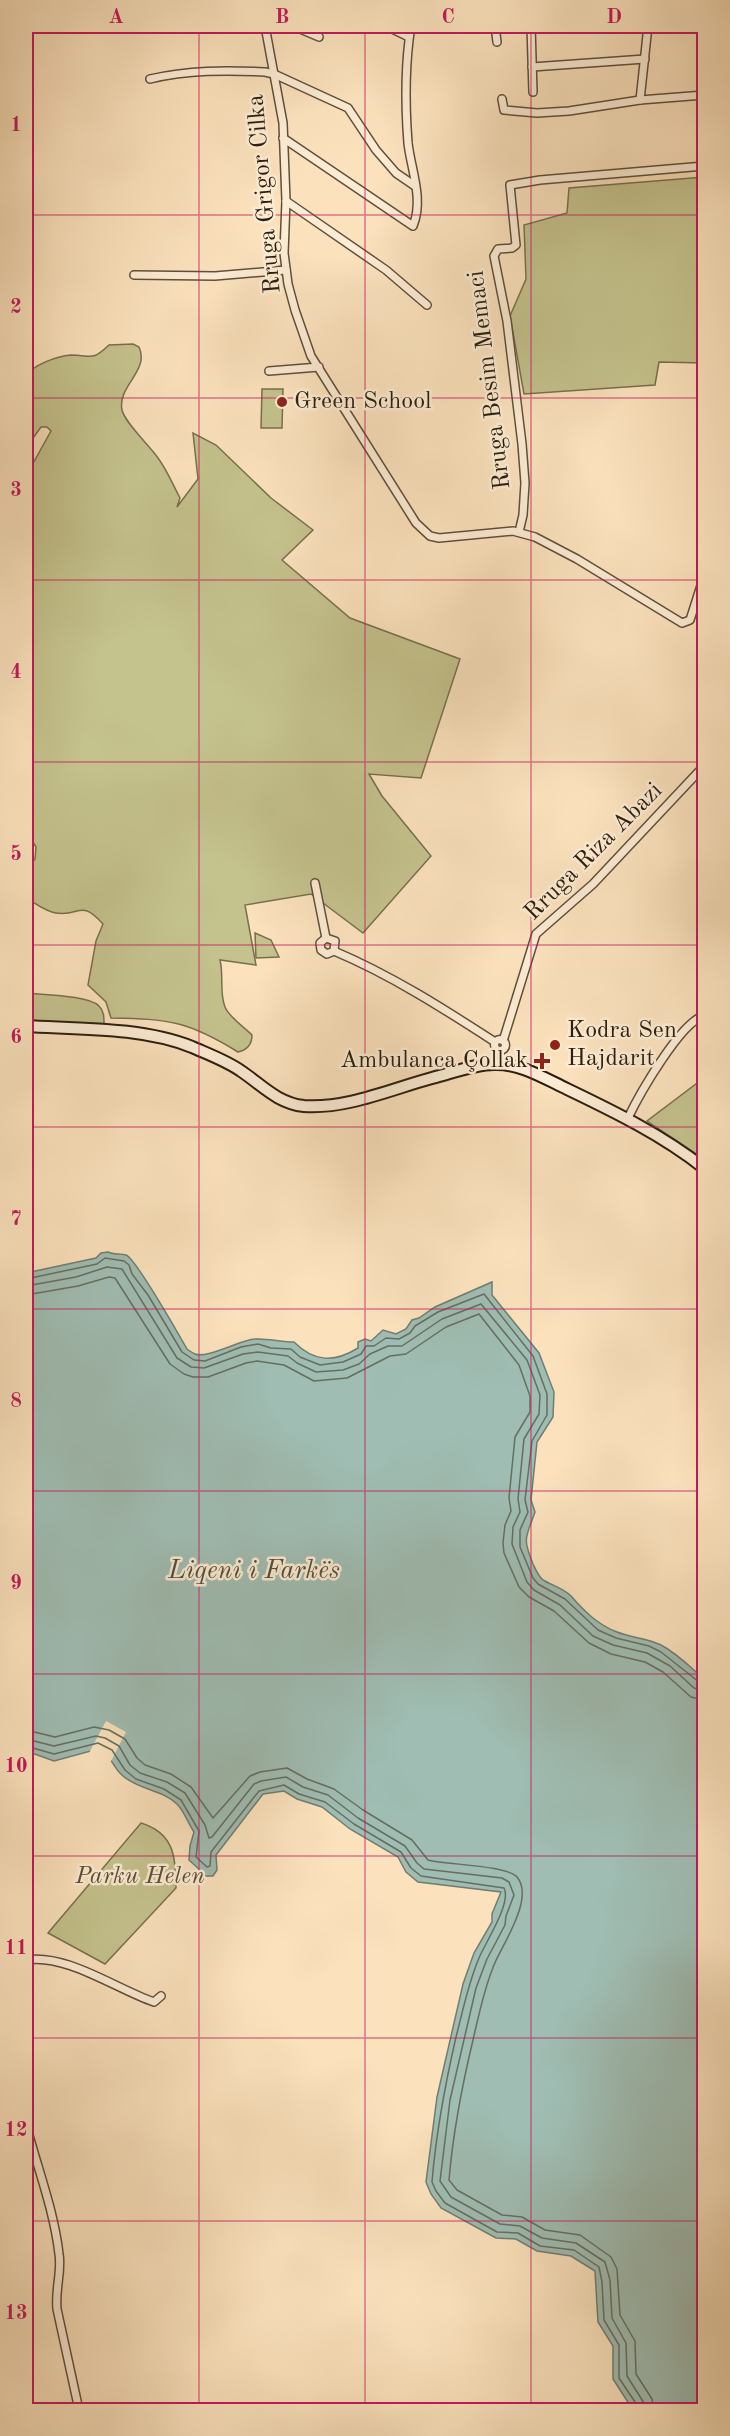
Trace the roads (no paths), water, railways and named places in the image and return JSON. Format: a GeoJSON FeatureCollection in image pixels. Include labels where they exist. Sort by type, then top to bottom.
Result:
{"type":"FeatureCollection","features":[{"type":"Feature","properties":{"kind":"street","name":"Rruga Grigor Cilka"},"geometry":{"type":"LineString","coordinates":[[265,26],[283,138],[286,270],[295,310],[311,356],[416,523],[430,536],[519,532]]}},
{"type":"Feature","properties":{"kind":"street"},"geometry":{"type":"LineString","coordinates":[[293,26],[319,37]]}},
{"type":"Feature","properties":{"kind":"street"},"geometry":{"type":"LineString","coordinates":[[386,26],[409,37]]}},
{"type":"Feature","properties":{"kind":"street"},"geometry":{"type":"LineString","coordinates":[[283,138],[413,226],[418,210],[406,108],[411,26]]}},
{"type":"Feature","properties":{"kind":"street"},"geometry":{"type":"LineString","coordinates":[[495,26],[497,42]]}},
{"type":"Feature","properties":{"kind":"street"},"geometry":{"type":"LineString","coordinates":[[531,26],[533,92]]}},
{"type":"Feature","properties":{"kind":"street"},"geometry":{"type":"LineString","coordinates":[[640,100],[648,26]]}},
{"type":"Feature","properties":{"kind":"street"},"geometry":{"type":"LineString","coordinates":[[532,67],[645,59]]}},
{"type":"Feature","properties":{"kind":"street"},"geometry":{"type":"LineString","coordinates":[[150,79],[173,74],[210,71],[274,74],[348,108],[389,165],[405,181],[415,186]]}},
{"type":"Feature","properties":{"kind":"street"},"geometry":{"type":"LineString","coordinates":[[502,99],[504,110],[537,113],[569,111],[640,100],[705,95]]}},
{"type":"Feature","properties":{"kind":"street","name":"Rruga Besim Memaci"},"geometry":{"type":"LineString","coordinates":[[519,532],[523,515],[525,483],[522,444],[507,321],[495,256],[498,249],[512,248],[516,245],[510,185],[540,180],[705,166]]}},
{"type":"Feature","properties":{"kind":"street"},"geometry":{"type":"LineString","coordinates":[[286,201],[386,270],[427,305]]}},
{"type":"Feature","properties":{"kind":"street"},"geometry":{"type":"LineString","coordinates":[[134,275],[216,276],[286,270]]}},
{"type":"Feature","properties":{"kind":"street"},"geometry":{"type":"LineString","coordinates":[[269,371],[319,367]]}},
{"type":"Feature","properties":{"kind":"street"},"geometry":{"type":"LineString","coordinates":[[519,532],[567,553],[682,623],[690,620],[705,576]]}},
{"type":"Feature","properties":{"kind":"street","name":"Rruga Riza Abazi"},"geometry":{"type":"LineString","coordinates":[[503,1041],[536,934],[593,884],[705,766]]}},
{"type":"Feature","properties":{"kind":"street"},"geometry":{"type":"LineString","coordinates":[[315,884],[326,938]]}},
{"type":"Feature","properties":{"kind":"street"},"geometry":{"type":"LineString","coordinates":[[326,938],[320,943],[321,950],[327,954],[334,951],[362,963],[421,995],[495,1042],[503,1041],[505,1046],[500,1051],[501,1064]]}},
{"type":"Feature","properties":{"kind":"street"},"geometry":{"type":"LineString","coordinates":[[326,938],[335,941],[334,951]]}},
{"type":"Feature","properties":{"kind":"street"},"geometry":{"type":"LineString","coordinates":[[628,1118],[655,1069],[694,1021],[705,1016]]}},
{"type":"Feature","properties":{"kind":"street"},"geometry":{"type":"LineString","coordinates":[[26,1026],[148,1036],[190,1046],[241,1071],[271,1094],[288,1103],[304,1106],[338,1104],[442,1075],[484,1065],[501,1064],[537,1074],[628,1118],[668,1141],[705,1168]]}},
{"type":"Feature","properties":{"kind":"street"},"geometry":{"type":"LineString","coordinates":[[495,1042],[495,1048],[500,1051]]}},
{"type":"Feature","properties":{"kind":"street"},"geometry":{"type":"LineString","coordinates":[[26,1960],[36,1958],[67,1966],[154,2002],[161,1996]]}},
{"type":"Feature","properties":{"kind":"street"},"geometry":{"type":"LineString","coordinates":[[26,2124],[56,2230],[60,2266],[55,2292],[57,2309],[79,2410]]}},
{"type":"Feature","properties":{"kind":"water","name":"Liqeni i Farkës"},"geometry":{"type":"Polygon","coordinates":[[[101,1253],[126,1255],[131,1259],[187,1349],[195,1354],[207,1354],[249,1340],[259,1339],[294,1342],[317,1357],[341,1356],[358,1348],[358,1342],[365,1339],[371,1341],[383,1330],[396,1334],[406,1329],[412,1320],[435,1307],[492,1282],[492,1295],[539,1353],[554,1392],[553,1417],[537,1442],[531,1500],[535,1512],[526,1543],[536,1571],[543,1580],[568,1593],[586,1612],[604,1626],[661,1645],[704,1679],[704,2410],[633,2410],[613,2379],[613,2346],[598,2322],[595,2271],[571,2256],[537,2251],[516,2239],[496,2238],[441,2208],[426,2182],[437,2097],[463,1984],[474,1953],[492,1922],[492,1914],[501,1892],[418,1882],[406,1872],[398,1857],[350,1829],[322,1807],[297,1799],[284,1791],[263,1794],[216,1855],[217,1870],[213,1876],[200,1876],[200,1870],[189,1860],[194,1832],[182,1810],[171,1799],[129,1781],[98,1749],[54,1761],[26,1751],[26,1273],[96,1258],[101,1253]]]}},
{"type":"Feature","properties":{"kind":"place","name":"Green School"},"geometry":{"type":"Point","coordinates":[282,402]}},
{"type":"Feature","properties":{"kind":"place","name":"Kodra Sen Hajdarit"},"geometry":{"type":"Point","coordinates":[555,1045]}},
{"type":"Feature","properties":{"kind":"place","name":"Ambulanca Çollak"},"geometry":{"type":"Point","coordinates":[542,1061]}},
{"type":"Feature","properties":{"kind":"park label","name":"Parku Helen"},"geometry":{"type":"Point","coordinates":[140,1877]}}]}
